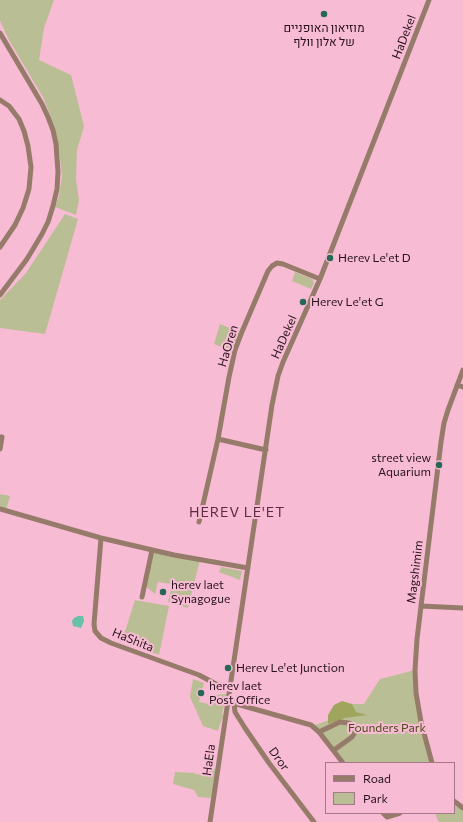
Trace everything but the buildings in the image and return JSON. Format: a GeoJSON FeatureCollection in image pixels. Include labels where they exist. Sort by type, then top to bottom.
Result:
{"type":"FeatureCollection","features":[{"type":"Feature","properties":{"kind":"street","name":"HaDekel"},"geometry":{"type":"LineString","coordinates":[[228,701],[272,405],[278,376],[320,279],[429,0]]}},
{"type":"Feature","properties":{"kind":"street"},"geometry":{"type":"LineString","coordinates":[[0,33],[42,104],[48,117],[56,144],[58,172],[57,189],[48,222],[27,259],[0,295]]}},
{"type":"Feature","properties":{"kind":"street"},"geometry":{"type":"LineString","coordinates":[[0,100],[9,106],[19,119],[28,146],[30,167],[29,189],[23,208],[15,225],[0,247]]}},
{"type":"Feature","properties":{"kind":"street"},"geometry":{"type":"LineString","coordinates":[[0,237],[6,239]]}},
{"type":"Feature","properties":{"kind":"street","name":"HaOren"},"geometry":{"type":"LineString","coordinates":[[218,439],[235,350],[268,271],[277,263],[320,279]]}},
{"type":"Feature","properties":{"kind":"street","name":"Magshimim"},"geometry":{"type":"LineString","coordinates":[[432,762],[421,722],[416,693],[415,670],[417,639],[441,442],[448,410],[463,370]]}},
{"type":"Feature","properties":{"kind":"street"},"geometry":{"type":"LineString","coordinates":[[457,385],[463,387]]}},
{"type":"Feature","properties":{"kind":"street"},"geometry":{"type":"LineString","coordinates":[[0,437],[2,437],[0,449]]}},
{"type":"Feature","properties":{"kind":"street"},"geometry":{"type":"LineString","coordinates":[[199,522],[218,439],[266,450]]}},
{"type":"Feature","properties":{"kind":"street"},"geometry":{"type":"LineString","coordinates":[[0,509],[101,538],[176,555],[248,568]]}},
{"type":"Feature","properties":{"kind":"street","name":"HaShita"},"geometry":{"type":"LineString","coordinates":[[101,538],[94,624],[95,631],[101,638],[199,675],[216,684],[230,687]]}},
{"type":"Feature","properties":{"kind":"street"},"geometry":{"type":"LineString","coordinates":[[142,597],[152,550]]}},
{"type":"Feature","properties":{"kind":"street"},"geometry":{"type":"LineString","coordinates":[[421,606],[463,608]]}},
{"type":"Feature","properties":{"kind":"street"},"geometry":{"type":"LineString","coordinates":[[228,701],[311,724],[320,732],[342,762]]}},
{"type":"Feature","properties":{"kind":"street","name":"HaEla"},"geometry":{"type":"LineString","coordinates":[[210,822],[228,701]]}},
{"type":"Feature","properties":{"kind":"street","name":"Dror"},"geometry":{"type":"LineString","coordinates":[[234,703],[235,712],[245,728],[314,822]]}},
{"type":"Feature","properties":{"kind":"street"},"geometry":{"type":"LineString","coordinates":[[320,732],[340,722],[349,723],[357,728],[352,737],[334,750]]}},
{"type":"Feature","properties":{"kind":"street"},"geometry":{"type":"LineString","coordinates":[[455,802],[463,808]]}},
{"type":"Feature","properties":{"kind":"street"},"geometry":{"type":"LineString","coordinates":[[384,814],[387,817],[397,814]]}},
{"type":"Feature","properties":{"kind":"green space"},"geometry":{"type":"Polygon","coordinates":[[[0,0],[54,0],[44,28],[39,60],[71,75],[84,126],[77,150],[76,180],[79,200],[76,215],[55,207],[59,196],[62,176],[55,128],[44,99],[9,40],[0,21],[0,0]]]}},
{"type":"Feature","properties":{"kind":"green space"},"geometry":{"type":"Polygon","coordinates":[[[65,214],[78,219],[45,334],[0,328],[0,300],[26,273],[65,214]]]}},
{"type":"Feature","properties":{"kind":"green space"},"geometry":{"type":"Polygon","coordinates":[[[295,272],[312,279],[314,283],[311,289],[292,281],[295,272]]]}},
{"type":"Feature","properties":{"kind":"green space"},"geometry":{"type":"Polygon","coordinates":[[[220,324],[241,333],[235,352],[214,344],[220,324]]]}},
{"type":"Feature","properties":{"kind":"green space"},"geometry":{"type":"Polygon","coordinates":[[[0,494],[10,496],[6,510],[0,509],[0,494]]]}},
{"type":"Feature","properties":{"kind":"green space"},"geometry":{"type":"Polygon","coordinates":[[[152,550],[200,560],[188,608],[168,602],[172,584],[158,582],[155,594],[144,585],[152,550]]]}},
{"type":"Feature","properties":{"kind":"green space"},"geometry":{"type":"Polygon","coordinates":[[[221,567],[242,571],[240,580],[219,572],[221,567]]]}},
{"type":"Feature","properties":{"kind":"green space"},"geometry":{"type":"Polygon","coordinates":[[[135,600],[169,606],[159,655],[122,641],[135,600]]]}},
{"type":"Feature","properties":{"kind":"green space","name":"Founders Park"},"geometry":{"type":"Polygon","coordinates":[[[415,670],[415,699],[432,762],[343,762],[312,726],[335,718],[341,704],[364,704],[380,679],[415,670]]]}},
{"type":"Feature","properties":{"kind":"green space"},"geometry":{"type":"Polygon","coordinates":[[[193,679],[204,683],[199,702],[209,704],[215,695],[227,694],[222,714],[224,715],[218,731],[203,726],[190,697],[193,679]]]}},
{"type":"Feature","properties":{"kind":"green space"},"geometry":{"type":"Polygon","coordinates":[[[208,767],[216,769],[211,798],[198,797],[194,790],[173,784],[175,772],[203,775],[208,767]]]}},
{"type":"Feature","properties":{"kind":"green space"},"geometry":{"type":"Polygon","coordinates":[[[455,803],[463,808],[463,822],[438,821],[435,814],[455,814],[455,803]]]}},
{"type":"Feature","properties":{"kind":"shaded area"},"geometry":{"type":"Polygon","coordinates":[[[78,616],[83,616],[84,621],[81,628],[73,626],[72,621],[78,616]]]}},
{"type":"Feature","properties":{"kind":"shaded area"},"geometry":{"type":"Polygon","coordinates":[[[342,701],[352,704],[356,712],[367,715],[345,718],[328,724],[328,715],[334,705],[342,701]]]}},
{"type":"Feature","properties":{"kind":"place","name":"מוזיאון האופניים של אלון וולף"},"geometry":{"type":"Point","coordinates":[324,14]}},
{"type":"Feature","properties":{"kind":"place","name":"Herev Le'et D"},"geometry":{"type":"Point","coordinates":[330,258]}},
{"type":"Feature","properties":{"kind":"place","name":"Herev Le'et G"},"geometry":{"type":"Point","coordinates":[303,302]}},
{"type":"Feature","properties":{"kind":"place","name":"street view Aquarium"},"geometry":{"type":"Point","coordinates":[439,465]}},
{"type":"Feature","properties":{"kind":"place","name":"herev laet Synagogue"},"geometry":{"type":"Point","coordinates":[163,592]}},
{"type":"Feature","properties":{"kind":"place","name":"Herev Le'et Junction"},"geometry":{"type":"Point","coordinates":[228,668]}},
{"type":"Feature","properties":{"kind":"place","name":"herev laet Post Office"},"geometry":{"type":"Point","coordinates":[201,693]}},
{"type":"Feature","properties":{"kind":"district","name":"HEREV LE'ET"},"geometry":{"type":"Point","coordinates":[237,512]}}]}
